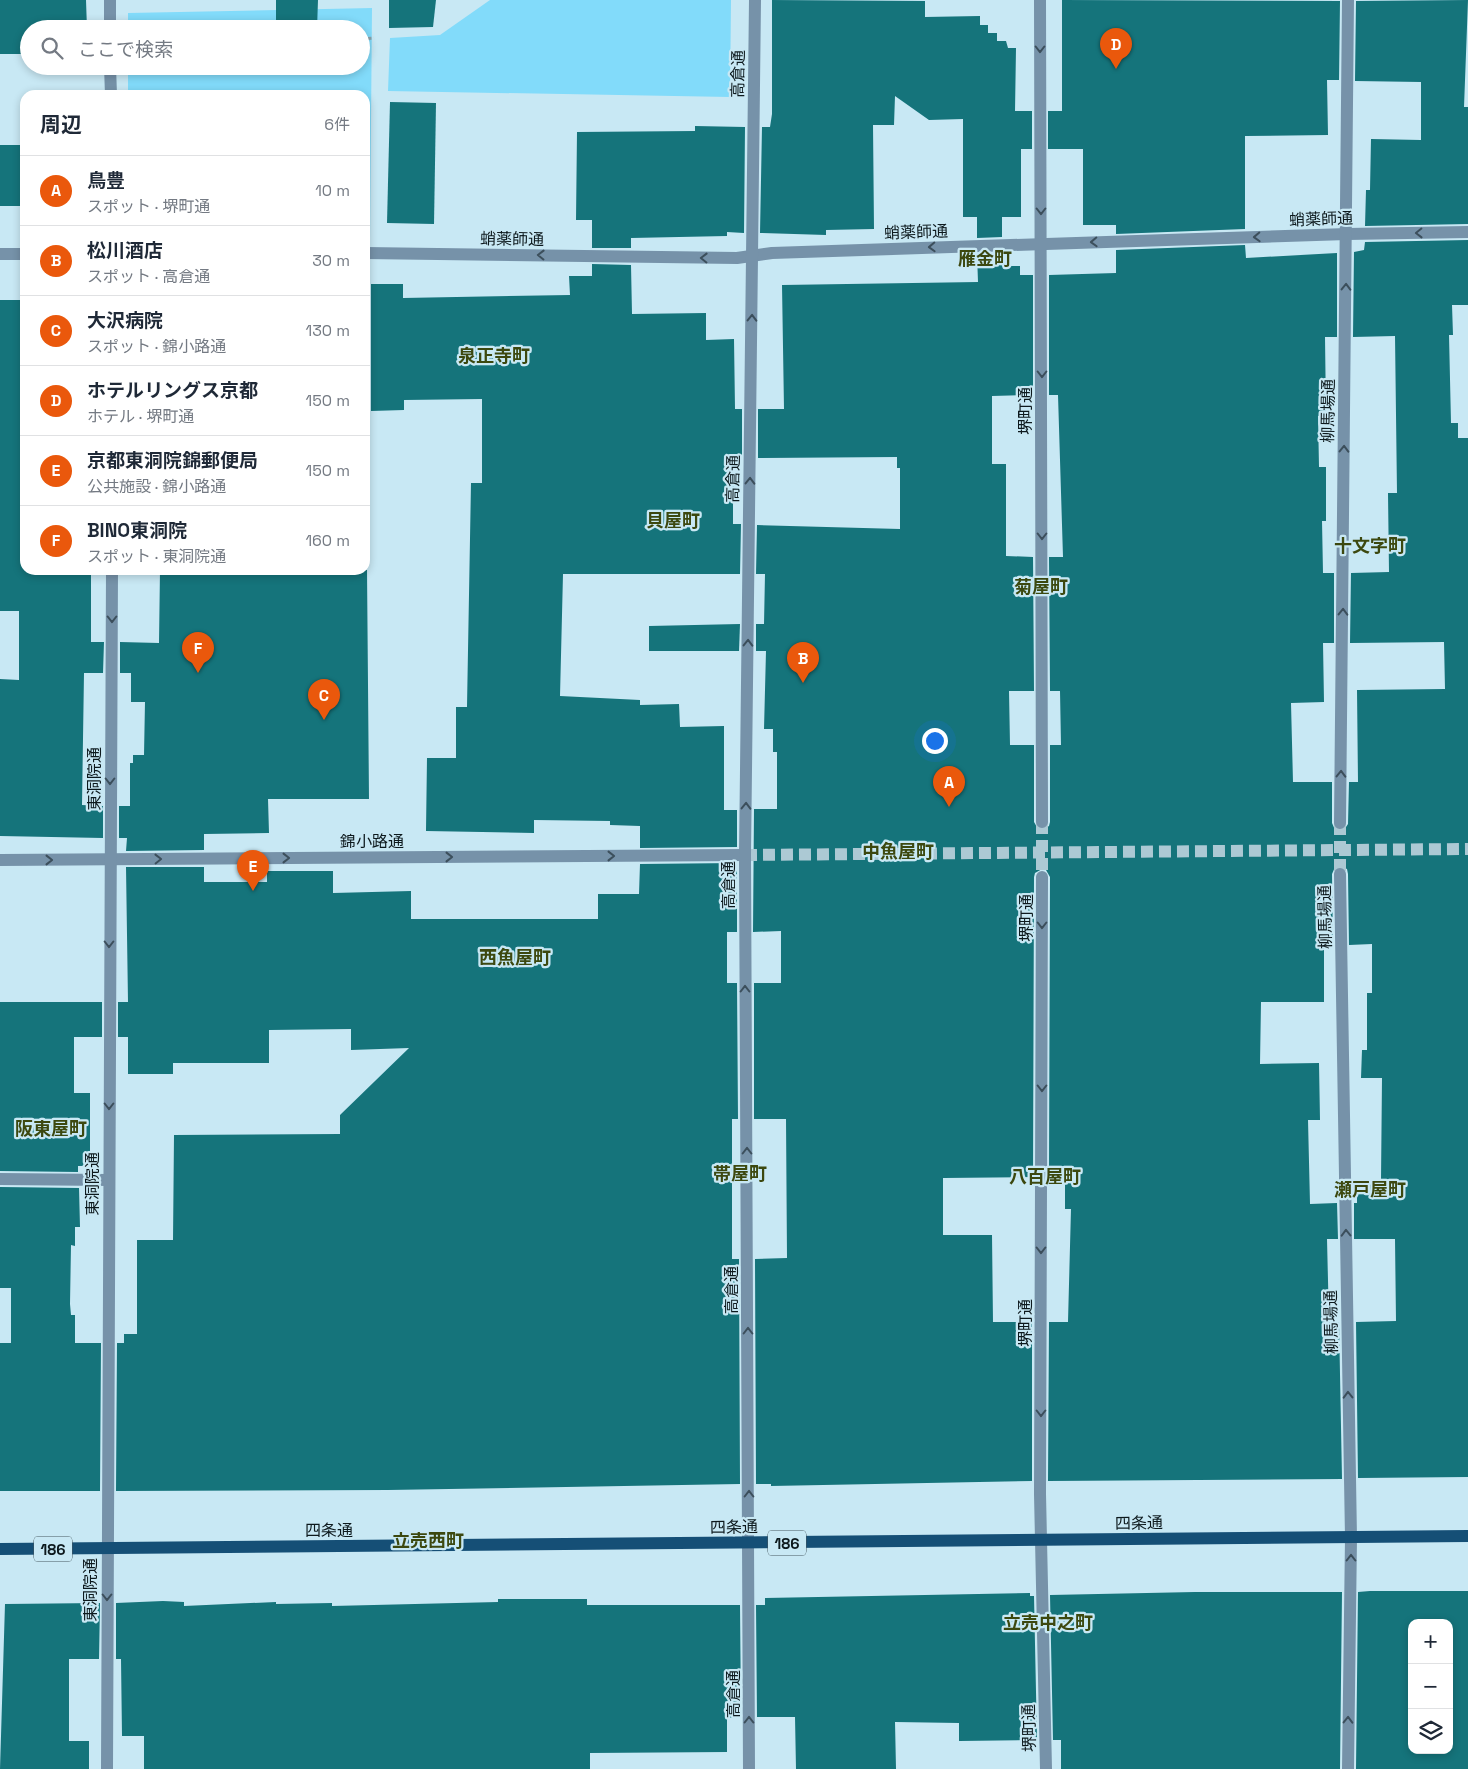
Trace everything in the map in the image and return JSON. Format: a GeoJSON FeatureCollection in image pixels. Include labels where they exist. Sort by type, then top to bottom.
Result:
{"type":"FeatureCollection","features":[{"type":"Feature","properties":{"kind":"main road","name":"四条通"},"geometry":{"type":"LineString","coordinates":[[0,1549],[1468,1536]]}},
{"type":"Feature","properties":{"kind":"street"},"geometry":{"type":"LineString","coordinates":[[110,0],[110,20]]}},
{"type":"Feature","properties":{"kind":"street","name":"高倉通"},"geometry":{"type":"LineString","coordinates":[[749,1769],[744,855],[755,0]]}},
{"type":"Feature","properties":{"kind":"street","name":"堺町通"},"geometry":{"type":"LineString","coordinates":[[1040,0],[1042,822]]}},
{"type":"Feature","properties":{"kind":"street","name":"柳馬場通"},"geometry":{"type":"LineString","coordinates":[[1340,823],[1348,0]]}},
{"type":"Feature","properties":{"kind":"street"},"geometry":{"type":"LineString","coordinates":[[110,75],[111,90]]}},
{"type":"Feature","properties":{"kind":"street","name":"蛸薬師通"},"geometry":{"type":"LineString","coordinates":[[370,253],[737,258],[772,253],[1347,234],[1468,232]]}},
{"type":"Feature","properties":{"kind":"street"},"geometry":{"type":"LineString","coordinates":[[0,254],[20,254]]}},
{"type":"Feature","properties":{"kind":"street","name":"東洞院通"},"geometry":{"type":"LineString","coordinates":[[107,1769],[106,1548],[112,575]]}},
{"type":"Feature","properties":{"kind":"street","name":"錦小路通"},"geometry":{"type":"LineString","coordinates":[[0,860],[744,855]]}},
{"type":"Feature","properties":{"kind":"street","name":"柳馬場通"},"geometry":{"type":"LineString","coordinates":[[1340,874],[1350,1538],[1348,1769]]}},
{"type":"Feature","properties":{"kind":"street","name":"堺町通"},"geometry":{"type":"LineString","coordinates":[[1042,876],[1041,1540],[1046,1769]]}},
{"type":"Feature","properties":{"kind":"street"},"geometry":{"type":"LineString","coordinates":[[0,1179],[109,1180]]}},
{"type":"Feature","properties":{"kind":"path"},"geometry":{"type":"LineString","coordinates":[[370,38],[374,38]]}},
{"type":"Feature","properties":{"kind":"shaded area"},"geometry":{"type":"Polygon","coordinates":[[[490,0],[731,0],[730,97],[388,91],[390,38],[440,35],[490,0]]]}},
{"type":"Feature","properties":{"kind":"shaded area"},"geometry":{"type":"Polygon","coordinates":[[[372,8],[370,238],[370,90],[128,90],[128,75],[370,75],[370,20],[128,20],[128,13],[372,8]]]}},
{"type":"Feature","properties":{"kind":"building"},"geometry":{"type":"Polygon","coordinates":[[[0,0],[86,0],[87,20],[20,20],[20,54],[0,54],[0,0]]]}},
{"type":"Feature","properties":{"kind":"building"},"geometry":{"type":"Polygon","coordinates":[[[276,0],[318,0],[317,20],[276,20],[276,0]]]}},
{"type":"Feature","properties":{"kind":"building"},"geometry":{"type":"Polygon","coordinates":[[[389,0],[436,0],[433,27],[389,28],[389,0]]]}},
{"type":"Feature","properties":{"kind":"building"},"geometry":{"type":"Polygon","coordinates":[[[772,0],[925,1],[925,17],[980,16],[980,25],[988,25],[988,33],[997,33],[997,41],[1006,41],[1008,48],[1016,48],[1015,111],[1032,111],[1032,149],[1021,149],[1021,217],[1002,217],[1002,237],[977,238],[977,217],[963,217],[963,119],[929,120],[895,96],[894,125],[873,125],[874,229],[826,230],[826,235],[760,233],[762,127],[770,127],[772,114],[772,0]]]}},
{"type":"Feature","properties":{"kind":"building"},"geometry":{"type":"Polygon","coordinates":[[[1062,0],[1340,1],[1339,80],[1327,80],[1328,135],[1245,136],[1245,229],[1116,234],[1116,225],[1083,225],[1083,149],[1048,149],[1048,111],[1062,111],[1062,0]]]}},
{"type":"Feature","properties":{"kind":"building"},"geometry":{"type":"Polygon","coordinates":[[[1468,0],[1464,107],[1468,107],[1468,224],[1365,226],[1366,190],[1370,190],[1371,139],[1421,140],[1421,82],[1355,81],[1356,1],[1468,0]]]}},
{"type":"Feature","properties":{"kind":"building"},"geometry":{"type":"Polygon","coordinates":[[[390,102],[436,103],[434,224],[387,223],[390,102]]]}},
{"type":"Feature","properties":{"kind":"building"},"geometry":{"type":"Polygon","coordinates":[[[695,126],[745,127],[744,233],[727,232],[727,236],[631,238],[631,248],[592,248],[592,220],[576,220],[577,132],[695,131],[695,126]]]}},
{"type":"Feature","properties":{"kind":"building"},"geometry":{"type":"Polygon","coordinates":[[[0,145],[20,145],[20,206],[0,206],[0,145]]]}},
{"type":"Feature","properties":{"kind":"building"},"geometry":{"type":"Polygon","coordinates":[[[1468,240],[1468,305],[1452,305],[1453,335],[1449,335],[1451,423],[1458,423],[1458,438],[1468,438],[1468,1477],[1358,1478],[1356,1322],[1396,1321],[1395,1239],[1354,1239],[1354,1203],[1357,1203],[1357,1180],[1381,1180],[1382,1078],[1361,1078],[1362,1050],[1367,1050],[1367,993],[1372,993],[1372,944],[1349,945],[1348,874],[1347,869],[1340,866],[1335,867],[1332,874],[1333,946],[1324,947],[1324,1002],[1261,1002],[1260,1064],[1319,1063],[1320,1120],[1308,1120],[1310,1204],[1337,1203],[1338,1239],[1327,1239],[1329,1322],[1339,1322],[1342,1479],[1048,1481],[1049,1322],[1068,1322],[1071,1209],[1065,1209],[1065,1178],[1049,1178],[1050,877],[1046,870],[1042,869],[1035,873],[1034,877],[1033,1177],[943,1178],[943,1235],[992,1235],[993,1322],[1032,1322],[1032,1481],[771,1486],[771,1484],[756,1484],[755,1259],[787,1258],[786,1119],[754,1119],[754,983],[781,983],[781,931],[753,932],[754,809],[777,809],[777,752],[773,752],[773,729],[764,729],[766,651],[756,651],[756,624],[764,624],[765,574],[756,574],[757,525],[900,529],[900,468],[897,468],[897,457],[758,458],[758,409],[784,409],[782,285],[978,282],[977,254],[1002,254],[1002,266],[1020,266],[1020,275],[1033,275],[1033,395],[992,396],[992,464],[1006,464],[1006,556],[1033,557],[1034,691],[1009,691],[1010,745],[1034,745],[1034,822],[1038,829],[1042,830],[1049,826],[1050,822],[1050,745],[1061,745],[1060,691],[1050,691],[1049,557],[1063,557],[1058,395],[1049,395],[1049,275],[1116,273],[1116,250],[1245,245],[1246,258],[1337,253],[1337,337],[1325,337],[1326,415],[1318,416],[1319,467],[1326,467],[1326,521],[1322,521],[1323,573],[1334,573],[1334,643],[1323,643],[1324,702],[1291,703],[1293,782],[1332,782],[1332,823],[1335,830],[1340,831],[1344,830],[1348,824],[1349,782],[1358,782],[1357,690],[1445,689],[1444,642],[1350,643],[1351,573],[1389,572],[1388,493],[1397,493],[1395,336],[1353,337],[1354,252],[1364,250],[1365,242],[1468,240]]]}},
{"type":"Feature","properties":{"kind":"building"},"geometry":{"type":"Polygon","coordinates":[[[592,264],[631,265],[632,314],[706,313],[706,340],[734,339],[735,409],[742,409],[742,458],[734,458],[733,505],[733,524],[741,524],[740,574],[563,574],[560,696],[640,700],[640,705],[679,704],[680,727],[724,726],[724,810],[737,810],[737,847],[640,848],[640,826],[610,825],[610,821],[534,820],[534,833],[426,831],[427,758],[456,758],[456,707],[467,707],[471,483],[482,483],[482,399],[404,400],[404,410],[371,411],[371,284],[403,284],[403,298],[570,295],[569,276],[592,276],[592,264]]]}},
{"type":"Feature","properties":{"kind":"building"},"geometry":{"type":"Polygon","coordinates":[[[0,300],[20,300],[20,575],[91,575],[91,642],[104,642],[103,673],[84,673],[82,805],[103,806],[103,838],[0,836],[0,679],[19,680],[19,611],[0,611],[0,300]]]}},
{"type":"Feature","properties":{"kind":"building"},"geometry":{"type":"Polygon","coordinates":[[[160,575],[367,575],[369,799],[268,799],[269,833],[204,834],[204,850],[126,851],[127,838],[119,838],[119,806],[130,806],[130,763],[133,763],[133,755],[144,755],[145,702],[131,702],[131,673],[120,673],[120,642],[159,643],[160,575]]]}},
{"type":"Feature","properties":{"kind":"building"},"geometry":{"type":"Polygon","coordinates":[[[740,624],[739,651],[649,651],[649,626],[740,624]]]}},
{"type":"Feature","properties":{"kind":"building"},"geometry":{"type":"Polygon","coordinates":[[[737,863],[737,932],[727,932],[727,983],[737,983],[738,1119],[732,1119],[732,1259],[739,1259],[740,1484],[388,1490],[116,1491],[117,1343],[124,1343],[124,1334],[137,1334],[137,1240],[173,1240],[174,1135],[340,1134],[340,1115],[409,1048],[351,1050],[351,1029],[269,1030],[269,1063],[173,1063],[173,1074],[128,1074],[128,1037],[118,1037],[118,1002],[128,1002],[126,867],[204,867],[204,882],[267,882],[267,871],[333,871],[333,893],[411,891],[411,919],[598,919],[598,894],[639,894],[640,864],[737,863]]]}},
{"type":"Feature","properties":{"kind":"building"},"geometry":{"type":"Polygon","coordinates":[[[0,1002],[102,1002],[102,1037],[74,1037],[74,1093],[90,1093],[90,1166],[78,1166],[78,1172],[0,1171],[0,1002]]]}},
{"type":"Feature","properties":{"kind":"building"},"geometry":{"type":"Polygon","coordinates":[[[0,1187],[79,1188],[80,1227],[75,1227],[75,1246],[71,1245],[70,1304],[71,1315],[75,1315],[75,1343],[101,1343],[100,1491],[0,1491],[0,1343],[11,1343],[11,1288],[0,1288],[0,1187]]]}},
{"type":"Feature","properties":{"kind":"building"},"geometry":{"type":"Polygon","coordinates":[[[1468,1591],[1468,1769],[1356,1769],[1358,1592],[1468,1591]]]}},
{"type":"Feature","properties":{"kind":"building"},"geometry":{"type":"Polygon","coordinates":[[[1195,1592],[1342,1592],[1340,1769],[1061,1769],[1061,1740],[1053,1740],[1050,1595],[1195,1592]]]}},
{"type":"Feature","properties":{"kind":"building"},"geometry":{"type":"Polygon","coordinates":[[[1030,1593],[1030,1596],[1034,1596],[1037,1740],[959,1741],[959,1723],[895,1722],[896,1769],[796,1769],[795,1717],[757,1717],[756,1605],[765,1605],[765,1598],[1030,1593]]]}},
{"type":"Feature","properties":{"kind":"building"},"geometry":{"type":"Polygon","coordinates":[[[498,1599],[587,1599],[587,1605],[740,1605],[741,1717],[727,1718],[727,1752],[590,1753],[590,1769],[144,1769],[144,1736],[122,1736],[121,1659],[116,1659],[116,1603],[163,1601],[184,1602],[184,1606],[276,1602],[276,1604],[332,1603],[332,1606],[498,1602],[498,1599]]]}},
{"type":"Feature","properties":{"kind":"building"},"geometry":{"type":"Polygon","coordinates":[[[100,1603],[99,1659],[69,1659],[69,1741],[89,1741],[89,1769],[0,1769],[5,1604],[100,1603]]]}},
{"type":"Feature","properties":{"kind":"tunnel"},"geometry":{"type":"LineString","coordinates":[[1042,822],[1042,877]]}},
{"type":"Feature","properties":{"kind":"tunnel"},"geometry":{"type":"LineString","coordinates":[[1340,823],[1340,874]]}},
{"type":"Feature","properties":{"kind":"tunnel"},"geometry":{"type":"LineString","coordinates":[[745,855],[1468,849]]}},
{"type":"Feature","properties":{"kind":"place","name":"ホテルリングス京都"},"geometry":{"type":"Point","coordinates":[1116,69]}},
{"type":"Feature","properties":{"kind":"place","name":"BINO東洞院"},"geometry":{"type":"Point","coordinates":[198,673]}},
{"type":"Feature","properties":{"kind":"place","name":"松川酒店"},"geometry":{"type":"Point","coordinates":[803,683]}},
{"type":"Feature","properties":{"kind":"place","name":"大沢病院"},"geometry":{"type":"Point","coordinates":[324,720]}},
{"type":"Feature","properties":{"kind":"place","name":"鳥豊"},"geometry":{"type":"Point","coordinates":[949,807]}},
{"type":"Feature","properties":{"kind":"place","name":"京都東洞院錦郵便局"},"geometry":{"type":"Point","coordinates":[253,891]}},
{"type":"Feature","properties":{"kind":"district","name":"雁金町"},"geometry":{"type":"Point","coordinates":[985,258]}},
{"type":"Feature","properties":{"kind":"district","name":"泉正寺町"},"geometry":{"type":"Point","coordinates":[494,355]}},
{"type":"Feature","properties":{"kind":"district","name":"貝屋町"},"geometry":{"type":"Point","coordinates":[673,520]}},
{"type":"Feature","properties":{"kind":"district","name":"十文字町"},"geometry":{"type":"Point","coordinates":[1370,545]}},
{"type":"Feature","properties":{"kind":"district","name":"菊屋町"},"geometry":{"type":"Point","coordinates":[1041,586]}},
{"type":"Feature","properties":{"kind":"district","name":"中魚屋町"},"geometry":{"type":"Point","coordinates":[898,851]}},
{"type":"Feature","properties":{"kind":"district","name":"西魚屋町"},"geometry":{"type":"Point","coordinates":[515,957]}},
{"type":"Feature","properties":{"kind":"district","name":"阪東屋町"},"geometry":{"type":"Point","coordinates":[51,1128]}},
{"type":"Feature","properties":{"kind":"district","name":"帯屋町"},"geometry":{"type":"Point","coordinates":[740,1173]}},
{"type":"Feature","properties":{"kind":"district","name":"八百屋町"},"geometry":{"type":"Point","coordinates":[1045,1176]}},
{"type":"Feature","properties":{"kind":"district","name":"瀬戸屋町"},"geometry":{"type":"Point","coordinates":[1370,1189]}},
{"type":"Feature","properties":{"kind":"district","name":"立売西町"},"geometry":{"type":"Point","coordinates":[428,1540]}},
{"type":"Feature","properties":{"kind":"district","name":"立売中之町"},"geometry":{"type":"Point","coordinates":[1048,1622]}}]}
